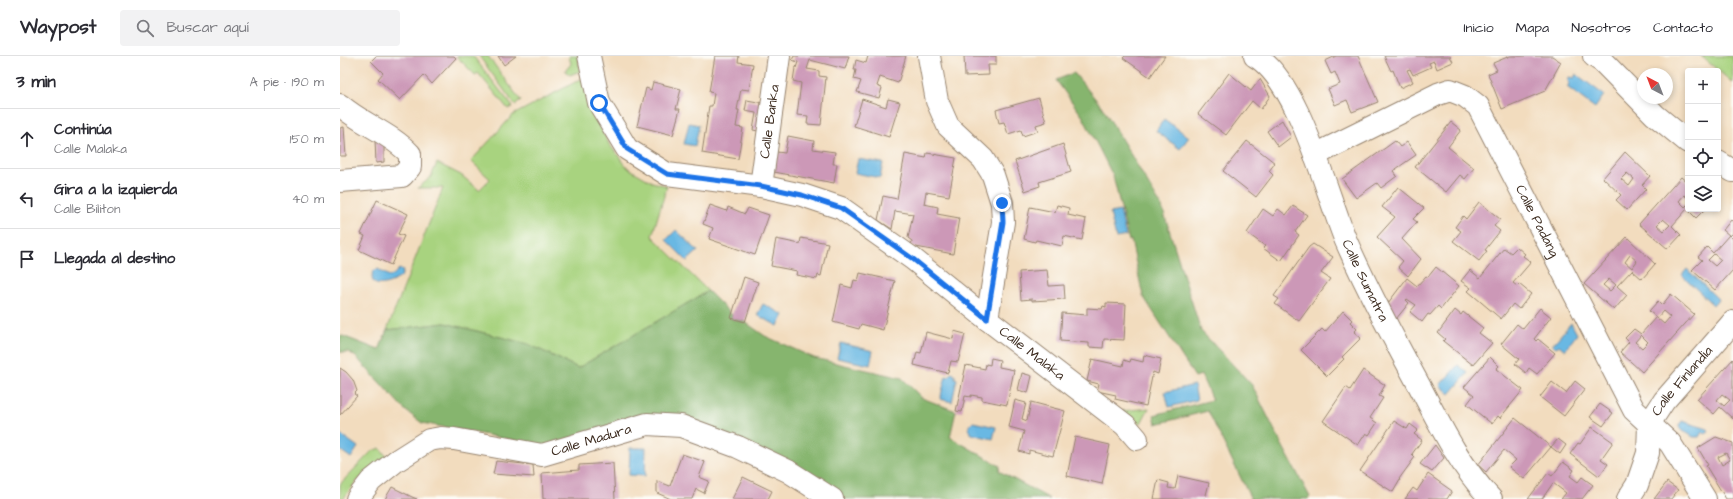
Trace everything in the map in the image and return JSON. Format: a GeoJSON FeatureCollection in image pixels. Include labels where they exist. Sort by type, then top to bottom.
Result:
{"type":"FeatureCollection","features":[{"type":"Feature","properties":{"kind":"street","name":"Calle Malaka"},"geometry":{"type":"LineString","coordinates":[[589,56],[599,103],[627,149],[667,174],[761,186],[802,195],[841,208],[913,259],[987,319],[1125,425],[1137,439]]}},
{"type":"Feature","properties":{"kind":"street","name":"Calle Banka"},"geometry":{"type":"LineString","coordinates":[[761,186],[779,56]]}},
{"type":"Feature","properties":{"kind":"street"},"geometry":{"type":"LineString","coordinates":[[929,56],[937,101],[948,126],[983,159],[993,175],[1002,203],[1003,222],[987,319]]}},
{"type":"Feature","properties":{"kind":"street","name":"Calle Sumatra"},"geometry":{"type":"LineString","coordinates":[[1255,56],[1263,60],[1276,75],[1289,94],[1315,155],[1346,240],[1397,345],[1451,445],[1474,481],[1491,499]]}},
{"type":"Feature","properties":{"kind":"street"},"geometry":{"type":"LineString","coordinates":[[1594,56],[1603,62],[1655,115],[1686,140]]}},
{"type":"Feature","properties":{"kind":"street","name":"Calle Padang"},"geometry":{"type":"LineString","coordinates":[[1315,155],[1438,94],[1450,90],[1465,96],[1478,106],[1634,410],[1649,424]]}},
{"type":"Feature","properties":{"kind":"street"},"geometry":{"type":"LineString","coordinates":[[340,105],[351,114],[400,143],[410,154],[410,167],[402,176],[340,181]]}},
{"type":"Feature","properties":{"kind":"street"},"geometry":{"type":"LineString","coordinates":[[1721,164],[1733,172]]}},
{"type":"Feature","properties":{"kind":"street","name":"Calle Finlandia"},"geometry":{"type":"LineString","coordinates":[[1649,424],[1664,401],[1733,322]]}},
{"type":"Feature","properties":{"kind":"street","name":"Calle Madura"},"geometry":{"type":"LineString","coordinates":[[357,499],[371,481],[396,460],[429,440],[441,438],[454,439],[542,455],[647,424],[681,426],[738,447],[788,471],[832,499]]}},
{"type":"Feature","properties":{"kind":"street"},"geometry":{"type":"LineString","coordinates":[[1628,499],[1637,485],[1648,453],[1649,424]]}},
{"type":"Feature","properties":{"kind":"street"},"geometry":{"type":"LineString","coordinates":[[1649,424],[1670,444],[1705,499]]}},
{"type":"Feature","properties":{"kind":"green space"},"geometry":{"type":"Polygon","coordinates":[[[456,56],[473,56],[513,107],[508,109],[478,73],[475,75],[456,56]]]}},
{"type":"Feature","properties":{"kind":"green space"},"geometry":{"type":"Polygon","coordinates":[[[479,56],[488,56],[521,101],[515,105],[479,56]]]}},
{"type":"Feature","properties":{"kind":"green space"},"geometry":{"type":"Polygon","coordinates":[[[569,56],[578,56],[580,71],[570,75],[565,71],[571,64],[569,56]]]}},
{"type":"Feature","properties":{"kind":"green space"},"geometry":{"type":"Polygon","coordinates":[[[1701,56],[1733,56],[1733,83],[1721,73],[1721,68],[1715,68],[1701,56]]]}},
{"type":"Feature","properties":{"kind":"green space"},"geometry":{"type":"Polygon","coordinates":[[[1074,73],[1103,108],[1162,207],[1201,331],[1252,385],[1310,497],[1308,499],[1251,499],[1208,411],[1156,424],[1154,415],[1212,400],[1201,375],[1195,377],[1143,296],[1131,240],[1129,241],[1113,176],[1083,117],[1056,80],[1074,73]]]}},
{"type":"Feature","properties":{"kind":"green space"},"geometry":{"type":"Polygon","coordinates":[[[583,78],[589,106],[609,144],[628,168],[652,182],[667,186],[652,236],[708,291],[578,368],[528,344],[445,323],[387,330],[443,188],[418,188],[431,177],[437,163],[461,175],[479,190],[490,179],[471,161],[513,115],[583,78]]]}},
{"type":"Feature","properties":{"kind":"green space"},"geometry":{"type":"Polygon","coordinates":[[[708,291],[732,315],[731,318],[745,322],[765,336],[814,358],[902,378],[922,398],[956,411],[950,437],[1000,466],[999,471],[1050,499],[842,499],[686,417],[546,446],[422,423],[406,411],[356,357],[349,352],[340,352],[340,335],[379,350],[387,330],[445,323],[528,344],[578,368],[708,291]]]}},
{"type":"Feature","properties":{"kind":"green space"},"geometry":{"type":"Polygon","coordinates":[[[1149,408],[1141,423],[1131,421],[1122,411],[1149,408]]]}},
{"type":"Feature","properties":{"kind":"green space"},"geometry":{"type":"Polygon","coordinates":[[[380,448],[386,456],[356,482],[343,499],[340,499],[340,484],[372,451],[380,448]]]}},
{"type":"Feature","properties":{"kind":"water"},"geometry":{"type":"Polygon","coordinates":[[[1576,74],[1604,95],[1595,108],[1567,87],[1569,84],[1569,77],[1574,78],[1576,74]]]}},
{"type":"Feature","properties":{"kind":"water"},"geometry":{"type":"Polygon","coordinates":[[[1164,119],[1189,137],[1180,149],[1156,131],[1164,119]]]}},
{"type":"Feature","properties":{"kind":"water"},"geometry":{"type":"Polygon","coordinates":[[[689,123],[699,125],[695,146],[684,144],[689,123]]]}},
{"type":"Feature","properties":{"kind":"water"},"geometry":{"type":"Polygon","coordinates":[[[858,159],[883,163],[880,178],[855,173],[858,159]]]}},
{"type":"Feature","properties":{"kind":"water"},"geometry":{"type":"Polygon","coordinates":[[[1120,211],[1126,236],[1116,238],[1110,213],[1120,211]]]}},
{"type":"Feature","properties":{"kind":"water"},"geometry":{"type":"Polygon","coordinates":[[[676,230],[698,251],[687,261],[666,240],[676,230]]]}},
{"type":"Feature","properties":{"kind":"water"},"geometry":{"type":"Polygon","coordinates":[[[378,269],[389,276],[393,275],[399,269],[403,271],[401,277],[387,284],[377,284],[372,278],[373,271],[378,269]]]}},
{"type":"Feature","properties":{"kind":"water"},"geometry":{"type":"Polygon","coordinates":[[[1687,269],[1718,299],[1713,305],[1682,275],[1687,269]]]}},
{"type":"Feature","properties":{"kind":"water"},"geometry":{"type":"Polygon","coordinates":[[[763,304],[784,315],[778,326],[757,315],[763,304]]]}},
{"type":"Feature","properties":{"kind":"water"},"geometry":{"type":"Polygon","coordinates":[[[1571,323],[1577,334],[1565,350],[1559,345],[1556,348],[1552,345],[1571,323]]]}},
{"type":"Feature","properties":{"kind":"water"},"geometry":{"type":"Polygon","coordinates":[[[841,343],[873,351],[870,365],[837,358],[841,343]]]}},
{"type":"Feature","properties":{"kind":"water"},"geometry":{"type":"Polygon","coordinates":[[[1458,365],[1468,373],[1450,394],[1440,385],[1458,365]]]}},
{"type":"Feature","properties":{"kind":"water"},"geometry":{"type":"Polygon","coordinates":[[[952,373],[957,379],[952,402],[940,399],[946,376],[948,377],[952,373]]]}},
{"type":"Feature","properties":{"kind":"water"},"geometry":{"type":"Polygon","coordinates":[[[1194,385],[1197,400],[1169,407],[1165,392],[1194,385]]]}},
{"type":"Feature","properties":{"kind":"water"},"geometry":{"type":"Polygon","coordinates":[[[1682,421],[1708,429],[1709,432],[1705,434],[1702,432],[1699,437],[1693,437],[1681,430],[1679,425],[1682,421]]]}},
{"type":"Feature","properties":{"kind":"water"},"geometry":{"type":"Polygon","coordinates":[[[973,422],[996,427],[993,439],[971,434],[968,428],[973,422]]]}},
{"type":"Feature","properties":{"kind":"water"},"geometry":{"type":"Polygon","coordinates":[[[340,434],[358,447],[351,458],[340,450],[340,434]]]}},
{"type":"Feature","properties":{"kind":"water"},"geometry":{"type":"Polygon","coordinates":[[[630,448],[646,448],[645,476],[629,475],[630,448]]]}},
{"type":"Feature","properties":{"kind":"building"},"geometry":{"type":"Polygon","coordinates":[[[376,56],[454,56],[456,58],[432,84],[424,75],[400,100],[378,79],[383,73],[371,61],[376,56]]]}},
{"type":"Feature","properties":{"kind":"building"},"geometry":{"type":"Polygon","coordinates":[[[498,56],[516,56],[504,65],[498,56]]]}},
{"type":"Feature","properties":{"kind":"building"},"geometry":{"type":"Polygon","coordinates":[[[715,56],[739,56],[738,62],[753,64],[749,90],[741,89],[737,110],[739,110],[736,127],[743,128],[738,159],[702,153],[709,106],[712,106],[714,93],[709,92],[715,56]]]}},
{"type":"Feature","properties":{"kind":"building"},"geometry":{"type":"Polygon","coordinates":[[[794,56],[849,56],[845,69],[810,60],[807,69],[819,71],[819,76],[826,77],[821,125],[807,124],[808,116],[797,115],[801,83],[793,81],[795,68],[798,62],[792,60],[794,56]]]}},
{"type":"Feature","properties":{"kind":"building"},"geometry":{"type":"Polygon","coordinates":[[[868,56],[906,56],[898,83],[880,77],[877,86],[882,88],[879,98],[857,92],[861,81],[854,79],[856,60],[866,63],[868,56]]]}},
{"type":"Feature","properties":{"kind":"building"},"geometry":{"type":"Polygon","coordinates":[[[964,56],[996,56],[996,65],[988,65],[989,75],[965,76],[964,56]]]}},
{"type":"Feature","properties":{"kind":"building"},"geometry":{"type":"Polygon","coordinates":[[[1125,56],[1165,56],[1150,77],[1123,58],[1125,56]]]}},
{"type":"Feature","properties":{"kind":"building"},"geometry":{"type":"Polygon","coordinates":[[[1336,56],[1358,56],[1378,102],[1352,112],[1347,100],[1335,105],[1328,89],[1340,84],[1335,72],[1331,74],[1325,61],[1336,56]]]}},
{"type":"Feature","properties":{"kind":"building"},"geometry":{"type":"Polygon","coordinates":[[[1384,56],[1450,56],[1453,62],[1437,69],[1434,61],[1429,63],[1431,67],[1413,75],[1410,69],[1407,70],[1413,82],[1400,88],[1393,70],[1391,71],[1384,56]]]}},
{"type":"Feature","properties":{"kind":"building"},"geometry":{"type":"Polygon","coordinates":[[[1510,56],[1552,56],[1561,62],[1545,91],[1502,109],[1488,74],[1497,70],[1493,63],[1510,56]]]}},
{"type":"Feature","properties":{"kind":"building"},"geometry":{"type":"Polygon","coordinates":[[[1229,73],[1251,91],[1260,79],[1270,96],[1261,109],[1252,101],[1226,135],[1198,114],[1229,73]]]}},
{"type":"Feature","properties":{"kind":"building"},"geometry":{"type":"Polygon","coordinates":[[[653,82],[681,89],[676,109],[680,109],[673,135],[637,126],[646,88],[651,90],[653,82]]]}},
{"type":"Feature","properties":{"kind":"building"},"geometry":{"type":"Polygon","coordinates":[[[1039,98],[1046,122],[1036,125],[1038,131],[1023,136],[1021,130],[1008,134],[1004,122],[999,123],[996,110],[1039,98]]]}},
{"type":"Feature","properties":{"kind":"building"},"geometry":{"type":"Polygon","coordinates":[[[862,99],[886,107],[888,99],[900,102],[889,137],[854,126],[862,99]]]}},
{"type":"Feature","properties":{"kind":"building"},"geometry":{"type":"Polygon","coordinates":[[[747,100],[763,103],[758,131],[753,130],[756,113],[745,111],[747,100]]]}},
{"type":"Feature","properties":{"kind":"building"},"geometry":{"type":"Polygon","coordinates":[[[1282,120],[1291,137],[1278,147],[1267,131],[1282,120]]]}},
{"type":"Feature","properties":{"kind":"building"},"geometry":{"type":"Polygon","coordinates":[[[1451,122],[1461,130],[1448,147],[1474,168],[1465,179],[1460,175],[1446,192],[1415,167],[1451,122]]]}},
{"type":"Feature","properties":{"kind":"building"},"geometry":{"type":"Polygon","coordinates":[[[344,127],[346,156],[340,156],[340,128],[344,127]]]}},
{"type":"Feature","properties":{"kind":"building"},"geometry":{"type":"Polygon","coordinates":[[[788,136],[814,141],[813,149],[835,152],[833,164],[837,164],[834,183],[774,172],[777,152],[785,153],[788,136]]]}},
{"type":"Feature","properties":{"kind":"building"},"geometry":{"type":"Polygon","coordinates":[[[375,140],[384,145],[384,162],[376,163],[375,140]]]}},
{"type":"Feature","properties":{"kind":"building"},"geometry":{"type":"Polygon","coordinates":[[[1247,141],[1275,163],[1269,171],[1273,175],[1256,197],[1223,171],[1247,141]]]}},
{"type":"Feature","properties":{"kind":"building"},"geometry":{"type":"Polygon","coordinates":[[[1395,141],[1400,147],[1407,142],[1416,155],[1393,171],[1397,176],[1381,188],[1377,183],[1356,198],[1342,179],[1395,141]]]}},
{"type":"Feature","properties":{"kind":"building"},"geometry":{"type":"Polygon","coordinates":[[[1063,144],[1071,172],[1039,182],[1040,186],[1025,191],[1015,161],[1063,144]]]}},
{"type":"Feature","properties":{"kind":"building"},"geometry":{"type":"Polygon","coordinates":[[[1625,152],[1650,176],[1642,185],[1646,189],[1627,210],[1616,200],[1621,195],[1603,178],[1625,152]],[[1627,173],[1621,179],[1629,186],[1634,179],[1627,173]]]}},
{"type":"Feature","properties":{"kind":"building"},"geometry":{"type":"Polygon","coordinates":[[[927,153],[956,158],[949,196],[926,192],[924,204],[938,207],[937,214],[959,218],[953,254],[911,246],[912,241],[908,238],[913,214],[895,211],[892,229],[878,220],[883,196],[897,199],[905,154],[926,158],[927,153]]]}},
{"type":"Feature","properties":{"kind":"building"},"geometry":{"type":"Polygon","coordinates":[[[1681,177],[1685,180],[1685,196],[1684,195],[1679,201],[1685,207],[1685,211],[1672,226],[1681,235],[1668,249],[1639,224],[1681,177]],[[1663,219],[1657,225],[1664,231],[1670,225],[1663,219]]]}},
{"type":"Feature","properties":{"kind":"building"},"geometry":{"type":"Polygon","coordinates":[[[1398,187],[1424,208],[1413,219],[1417,222],[1402,239],[1421,259],[1408,276],[1398,267],[1403,261],[1377,237],[1395,217],[1382,207],[1398,187]]]}},
{"type":"Feature","properties":{"kind":"building"},"geometry":{"type":"Polygon","coordinates":[[[377,200],[408,214],[398,234],[404,236],[391,265],[359,250],[365,236],[361,234],[377,200]]]}},
{"type":"Feature","properties":{"kind":"building"},"geometry":{"type":"Polygon","coordinates":[[[1479,202],[1500,219],[1494,226],[1500,231],[1485,250],[1487,251],[1479,261],[1453,241],[1461,231],[1455,227],[1463,216],[1466,219],[1479,202]]]}},
{"type":"Feature","properties":{"kind":"building"},"geometry":{"type":"Polygon","coordinates":[[[710,205],[727,211],[728,207],[745,214],[748,208],[769,215],[755,255],[709,239],[713,228],[703,224],[710,205]]]}},
{"type":"Feature","properties":{"kind":"building"},"geometry":{"type":"Polygon","coordinates":[[[1057,205],[1069,208],[1068,215],[1086,219],[1082,240],[1064,236],[1062,246],[1024,239],[1030,207],[1055,212],[1057,205]]]}},
{"type":"Feature","properties":{"kind":"building"},"geometry":{"type":"Polygon","coordinates":[[[1293,206],[1307,215],[1295,232],[1299,235],[1281,261],[1263,248],[1265,246],[1247,233],[1263,209],[1273,216],[1278,209],[1286,215],[1293,206]]]}},
{"type":"Feature","properties":{"kind":"building"},"geometry":{"type":"Polygon","coordinates":[[[1690,212],[1702,212],[1696,218],[1690,212]]]}},
{"type":"Feature","properties":{"kind":"building"},"geometry":{"type":"Polygon","coordinates":[[[1731,220],[1733,222],[1733,233],[1730,236],[1723,230],[1731,220]]]}},
{"type":"Feature","properties":{"kind":"building"},"geometry":{"type":"Polygon","coordinates":[[[1729,235],[1733,239],[1733,270],[1715,290],[1692,270],[1702,260],[1698,257],[1707,247],[1713,253],[1729,235]],[[1714,254],[1708,260],[1715,266],[1721,260],[1714,254]]]}},
{"type":"Feature","properties":{"kind":"building"},"geometry":{"type":"Polygon","coordinates":[[[1627,237],[1655,264],[1642,279],[1632,270],[1617,286],[1627,295],[1614,310],[1584,284],[1627,237]],[[1630,255],[1625,262],[1632,268],[1637,261],[1630,255]],[[1609,279],[1603,285],[1610,291],[1616,285],[1609,279]]]}},
{"type":"Feature","properties":{"kind":"building"},"geometry":{"type":"Polygon","coordinates":[[[801,238],[828,243],[821,276],[818,275],[817,279],[796,275],[797,271],[771,266],[776,239],[800,244],[801,238]]]}},
{"type":"Feature","properties":{"kind":"building"},"geometry":{"type":"Polygon","coordinates":[[[1313,244],[1333,257],[1321,273],[1330,279],[1299,321],[1275,304],[1279,299],[1274,296],[1309,247],[1313,244]]]}},
{"type":"Feature","properties":{"kind":"building"},"geometry":{"type":"Polygon","coordinates":[[[1517,247],[1525,254],[1523,256],[1531,262],[1513,283],[1517,286],[1519,284],[1531,294],[1519,309],[1513,304],[1501,319],[1468,291],[1471,288],[1461,281],[1470,270],[1480,278],[1504,248],[1511,253],[1517,247]]]}},
{"type":"Feature","properties":{"kind":"building"},"geometry":{"type":"Polygon","coordinates":[[[1436,267],[1459,286],[1441,309],[1438,306],[1430,315],[1428,314],[1422,322],[1410,312],[1416,305],[1407,299],[1406,300],[1409,303],[1396,319],[1388,303],[1407,278],[1417,286],[1426,276],[1428,277],[1436,267]]]}},
{"type":"Feature","properties":{"kind":"building"},"geometry":{"type":"Polygon","coordinates":[[[1047,270],[1049,286],[1064,285],[1065,299],[1032,301],[1032,299],[1021,300],[1019,272],[1047,270]]]}},
{"type":"Feature","properties":{"kind":"building"},"geometry":{"type":"Polygon","coordinates":[[[860,273],[895,281],[883,330],[861,324],[859,329],[833,322],[841,285],[852,288],[854,280],[858,281],[860,273]]]}},
{"type":"Feature","properties":{"kind":"building"},"geometry":{"type":"Polygon","coordinates":[[[744,277],[758,282],[745,322],[731,318],[744,277]]]}},
{"type":"Feature","properties":{"kind":"building"},"geometry":{"type":"Polygon","coordinates":[[[1671,294],[1694,314],[1642,372],[1620,352],[1629,342],[1625,338],[1634,329],[1641,334],[1656,317],[1649,311],[1658,301],[1662,305],[1671,294]],[[1663,311],[1657,318],[1664,324],[1670,317],[1663,311]],[[1641,335],[1635,342],[1642,348],[1648,342],[1641,335]]]}},
{"type":"Feature","properties":{"kind":"building"},"geometry":{"type":"Polygon","coordinates":[[[1106,303],[1126,304],[1124,340],[1104,339],[1103,348],[1089,347],[1089,343],[1060,341],[1062,313],[1087,315],[1087,308],[1102,309],[1103,306],[1106,307],[1106,303]]]}},
{"type":"Feature","properties":{"kind":"building"},"geometry":{"type":"Polygon","coordinates":[[[1540,308],[1551,317],[1534,339],[1536,341],[1538,339],[1555,353],[1537,374],[1529,368],[1526,373],[1515,364],[1519,359],[1501,344],[1517,324],[1523,329],[1540,308]]]}},
{"type":"Feature","properties":{"kind":"building"},"geometry":{"type":"Polygon","coordinates":[[[1455,310],[1461,315],[1463,312],[1483,328],[1479,333],[1492,343],[1473,365],[1443,341],[1445,339],[1438,333],[1455,310]]]}},
{"type":"Feature","properties":{"kind":"building"},"geometry":{"type":"Polygon","coordinates":[[[1343,311],[1352,320],[1350,322],[1357,329],[1354,332],[1361,338],[1342,357],[1344,359],[1327,376],[1301,350],[1322,329],[1325,332],[1343,311]]]}},
{"type":"Feature","properties":{"kind":"building"},"geometry":{"type":"Polygon","coordinates":[[[954,331],[965,334],[958,362],[951,361],[948,373],[914,365],[917,352],[921,353],[926,332],[953,339],[954,331]]]}},
{"type":"Feature","properties":{"kind":"building"},"geometry":{"type":"Polygon","coordinates":[[[1144,355],[1161,359],[1158,374],[1153,372],[1146,406],[1115,399],[1116,395],[1097,391],[1099,384],[1087,381],[1092,359],[1123,366],[1124,360],[1130,362],[1131,359],[1143,362],[1144,355]]]}},
{"type":"Feature","properties":{"kind":"building"},"geometry":{"type":"Polygon","coordinates":[[[1490,357],[1499,366],[1496,369],[1523,390],[1500,418],[1498,416],[1492,424],[1467,404],[1474,395],[1464,387],[1490,357]]]}},
{"type":"Feature","properties":{"kind":"building"},"geometry":{"type":"Polygon","coordinates":[[[991,358],[1000,360],[999,367],[1014,370],[1007,405],[982,400],[982,397],[971,395],[971,397],[965,396],[962,412],[956,411],[966,365],[985,369],[986,364],[990,365],[991,358]]]}},
{"type":"Feature","properties":{"kind":"building"},"geometry":{"type":"Polygon","coordinates":[[[1733,359],[1733,419],[1720,407],[1714,414],[1697,399],[1733,359]],[[1722,394],[1717,400],[1724,406],[1730,400],[1722,394]]]}},
{"type":"Feature","properties":{"kind":"building"},"geometry":{"type":"Polygon","coordinates":[[[340,368],[353,380],[357,391],[354,394],[357,396],[340,415],[340,368]]]}},
{"type":"Feature","properties":{"kind":"building"},"geometry":{"type":"Polygon","coordinates":[[[1363,370],[1385,385],[1379,396],[1383,398],[1370,418],[1377,423],[1369,435],[1366,433],[1358,445],[1323,421],[1346,387],[1350,390],[1363,370]]]}},
{"type":"Feature","properties":{"kind":"building"},"geometry":{"type":"Polygon","coordinates":[[[1022,373],[1032,376],[1028,393],[1018,390],[1022,373]]]}},
{"type":"Feature","properties":{"kind":"building"},"geometry":{"type":"Polygon","coordinates":[[[1575,381],[1585,389],[1564,416],[1540,397],[1552,382],[1566,393],[1575,381]]]}},
{"type":"Feature","properties":{"kind":"building"},"geometry":{"type":"Polygon","coordinates":[[[1015,400],[1026,403],[1022,419],[1027,421],[1031,402],[1065,411],[1053,456],[1029,450],[1029,454],[1019,451],[1024,431],[1009,427],[1015,400]]]}},
{"type":"Feature","properties":{"kind":"building"},"geometry":{"type":"Polygon","coordinates":[[[1600,404],[1613,413],[1603,426],[1590,417],[1600,404]]]}},
{"type":"Feature","properties":{"kind":"building"},"geometry":{"type":"Polygon","coordinates":[[[1515,418],[1551,447],[1524,479],[1509,467],[1516,460],[1504,450],[1486,472],[1478,465],[1515,418]]]}},
{"type":"Feature","properties":{"kind":"building"},"geometry":{"type":"Polygon","coordinates":[[[1394,421],[1407,429],[1410,424],[1418,430],[1414,434],[1422,440],[1412,454],[1415,457],[1399,479],[1400,480],[1393,492],[1360,471],[1394,421]]]}},
{"type":"Feature","properties":{"kind":"building"},"geometry":{"type":"Polygon","coordinates":[[[1592,427],[1613,442],[1601,459],[1608,464],[1599,476],[1570,454],[1578,443],[1580,444],[1592,427]]]}},
{"type":"Feature","properties":{"kind":"building"},"geometry":{"type":"Polygon","coordinates":[[[1075,437],[1110,445],[1102,484],[1067,476],[1075,437]]]}},
{"type":"Feature","properties":{"kind":"building"},"geometry":{"type":"Polygon","coordinates":[[[1716,437],[1733,443],[1733,499],[1726,499],[1706,466],[1708,465],[1698,448],[1716,437]],[[1726,453],[1718,457],[1722,465],[1730,460],[1726,453]]]}},
{"type":"Feature","properties":{"kind":"building"},"geometry":{"type":"Polygon","coordinates":[[[1558,439],[1566,445],[1560,454],[1551,447],[1558,439]]]}},
{"type":"Feature","properties":{"kind":"building"},"geometry":{"type":"Polygon","coordinates":[[[1435,445],[1444,458],[1432,472],[1420,464],[1435,445]]]}},
{"type":"Feature","properties":{"kind":"building"},"geometry":{"type":"Polygon","coordinates":[[[682,454],[705,462],[699,477],[709,481],[704,493],[696,489],[692,499],[671,499],[657,493],[657,481],[670,486],[682,454]]]}},
{"type":"Feature","properties":{"kind":"building"},"geometry":{"type":"Polygon","coordinates":[[[496,461],[533,465],[534,477],[493,474],[496,461]]]}},
{"type":"Feature","properties":{"kind":"building"},"geometry":{"type":"Polygon","coordinates":[[[1563,462],[1574,470],[1570,476],[1578,482],[1582,477],[1593,485],[1582,499],[1561,499],[1566,493],[1553,483],[1542,499],[1528,499],[1548,473],[1552,476],[1563,462]]]}},
{"type":"Feature","properties":{"kind":"building"},"geometry":{"type":"Polygon","coordinates":[[[613,463],[615,499],[543,499],[542,473],[579,470],[579,465],[613,463]]]}},
{"type":"Feature","properties":{"kind":"building"},"geometry":{"type":"Polygon","coordinates":[[[1428,474],[1452,491],[1447,499],[1405,499],[1413,488],[1417,491],[1428,474]]]}},
{"type":"Feature","properties":{"kind":"building"},"geometry":{"type":"Polygon","coordinates":[[[1178,476],[1209,483],[1205,499],[1154,499],[1158,480],[1169,483],[1168,488],[1175,489],[1178,476]]]}},
{"type":"Feature","properties":{"kind":"building"},"geometry":{"type":"Polygon","coordinates":[[[743,477],[772,491],[768,499],[732,499],[743,477]]]}},
{"type":"Feature","properties":{"kind":"building"},"geometry":{"type":"Polygon","coordinates":[[[1667,482],[1678,490],[1671,499],[1654,499],[1667,482]]]}},
{"type":"Feature","properties":{"kind":"building"},"geometry":{"type":"Polygon","coordinates":[[[392,487],[412,497],[417,499],[385,499],[392,487]]]}},
{"type":"Feature","properties":{"kind":"route"},"geometry":{"type":"LineString","coordinates":[[599,103],[627,149],[667,174],[761,186],[802,195],[841,208],[913,259],[987,319],[1003,222],[1002,203]]}}]}
